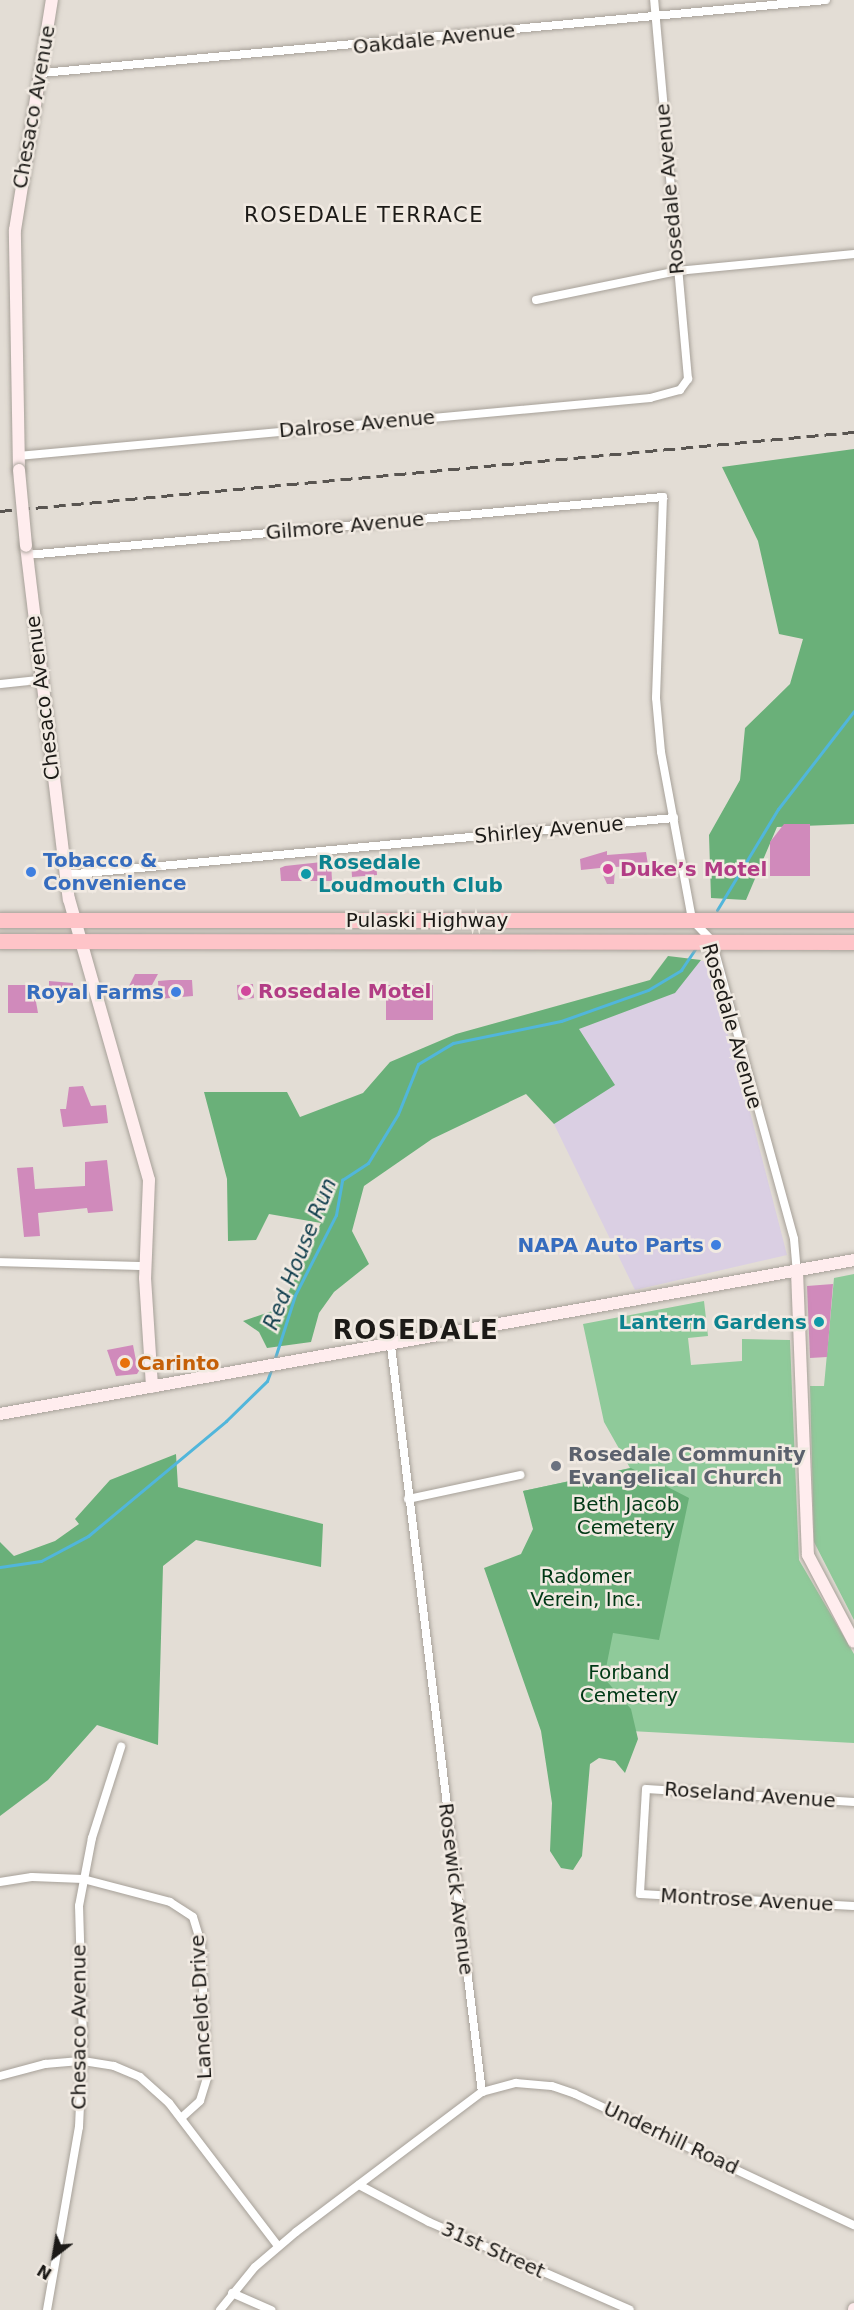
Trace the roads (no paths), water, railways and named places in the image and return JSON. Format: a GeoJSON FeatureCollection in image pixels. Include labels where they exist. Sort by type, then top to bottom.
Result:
{"type":"FeatureCollection","features":[{"type":"Feature","properties":{"kind":"highway","name":"Pulaski Highway"},"geometry":{"type":"LineString","coordinates":[[0,920],[854,920]]}},
{"type":"Feature","properties":{"kind":"highway","name":"Pulaski Highway"},"geometry":{"type":"LineString","coordinates":[[0,941],[854,942]]}},
{"type":"Feature","properties":{"kind":"street","name":"Chesaco Avenue"},"geometry":{"type":"LineString","coordinates":[[52,0],[15,230],[19,470],[39,680],[65,875],[80,942],[149,1180],[145,1266],[152,1388]]}},
{"type":"Feature","properties":{"kind":"street","name":"Rosedale Avenue"},"geometry":{"type":"LineString","coordinates":[[654,0],[676,271],[688,379]]}},
{"type":"Feature","properties":{"kind":"street","name":"Oakdale Avenue"},"geometry":{"type":"LineString","coordinates":[[42,73],[656,18],[826,0]]}},
{"type":"Feature","properties":{"kind":"street"},"geometry":{"type":"LineString","coordinates":[[536,300],[676,271],[854,254]]}},
{"type":"Feature","properties":{"kind":"street","name":"Dalrose Avenue"},"geometry":{"type":"LineString","coordinates":[[18,456],[650,398],[676,393],[688,379]]}},
{"type":"Feature","properties":{"kind":"street","name":"Rosedale Avenue"},"geometry":{"type":"LineString","coordinates":[[663,497],[656,698],[674,818],[692,920],[712,941],[794,1239],[797,1271]]}},
{"type":"Feature","properties":{"kind":"street","name":"Gilmore Avenue"},"geometry":{"type":"LineString","coordinates":[[26,550],[663,497]]}},
{"type":"Feature","properties":{"kind":"street"},"geometry":{"type":"LineString","coordinates":[[0,684],[39,680]]}},
{"type":"Feature","properties":{"kind":"street","name":"Shirley Avenue"},"geometry":{"type":"LineString","coordinates":[[65,875],[674,818]]}},
{"type":"Feature","properties":{"kind":"street"},"geometry":{"type":"LineString","coordinates":[[0,1414],[392,1346],[854,1260]]}},
{"type":"Feature","properties":{"kind":"street"},"geometry":{"type":"LineString","coordinates":[[0,1262],[145,1266]]}},
{"type":"Feature","properties":{"kind":"street"},"geometry":{"type":"LineString","coordinates":[[797,1271],[808,1555],[854,1642]]}},
{"type":"Feature","properties":{"kind":"street","name":"Rosewick Avenue"},"geometry":{"type":"LineString","coordinates":[[392,1346],[408,1499],[482,2092]]}},
{"type":"Feature","properties":{"kind":"street"},"geometry":{"type":"LineString","coordinates":[[408,1499],[520,1475]]}},
{"type":"Feature","properties":{"kind":"street","name":"Chesaco Avenue"},"geometry":{"type":"LineString","coordinates":[[46,2310],[72,2184],[83,2061],[78,1926],[83,1879],[121,1747]]}},
{"type":"Feature","properties":{"kind":"street","name":"Roseland Avenue"},"geometry":{"type":"LineString","coordinates":[[640,1894],[646,1789],[854,1802]]}},
{"type":"Feature","properties":{"kind":"street","name":"Lancelot Drive"},"geometry":{"type":"LineString","coordinates":[[0,1882],[40,1876],[83,1879],[170,1902],[196,1924],[207,2085],[200,2101],[181,2118]]}},
{"type":"Feature","properties":{"kind":"street","name":"Montrose Avenue"},"geometry":{"type":"LineString","coordinates":[[640,1894],[854,1906]]}},
{"type":"Feature","properties":{"kind":"street"},"geometry":{"type":"LineString","coordinates":[[0,2076],[45,2064],[83,2061],[114,2066],[140,2077],[181,2118],[279,2246]]}},
{"type":"Feature","properties":{"kind":"street","name":"Underhill Road"},"geometry":{"type":"LineString","coordinates":[[482,2092],[516,2084],[563,2089],[854,2224]]}},
{"type":"Feature","properties":{"kind":"street"},"geometry":{"type":"LineString","coordinates":[[220,2310],[232,2293],[279,2246],[482,2092]]}},
{"type":"Feature","properties":{"kind":"street","name":"31st Street"},"geometry":{"type":"LineString","coordinates":[[359,2185],[429,2222],[630,2310]]}},
{"type":"Feature","properties":{"kind":"street"},"geometry":{"type":"LineString","coordinates":[[232,2293],[271,2310]]}},
{"type":"Feature","properties":{"kind":"waterway","name":"Red House Run"},"geometry":{"type":"LineString","coordinates":[[717,910],[778,809],[854,711]]}},
{"type":"Feature","properties":{"kind":"waterway","name":"Red House Run"},"geometry":{"type":"LineString","coordinates":[[274,1361],[295,1295],[336,1215],[342,1180],[368,1163],[398,1114],[418,1064],[453,1043],[561,1021],[648,990],[681,970],[695,949]]}},
{"type":"Feature","properties":{"kind":"waterway","name":"Red House Run"},"geometry":{"type":"LineString","coordinates":[[0,1567],[41,1561],[88,1536],[226,1421],[267,1381],[271,1370]]}},
{"type":"Feature","properties":{"kind":"railway"},"geometry":{"type":"LineString","coordinates":[[0,511],[854,432]]}},
{"type":"Feature","properties":{"kind":"place","name":"Duke’s Motel"},"geometry":{"type":"Point","coordinates":[608,869]}},
{"type":"Feature","properties":{"kind":"place","name":"Tobacco & Convenience"},"geometry":{"type":"Point","coordinates":[31,872]}},
{"type":"Feature","properties":{"kind":"place","name":"Rosedale Loudmouth Club"},"geometry":{"type":"Point","coordinates":[306,874]}},
{"type":"Feature","properties":{"kind":"place","name":"Rosedale Motel"},"geometry":{"type":"Point","coordinates":[246,991]}},
{"type":"Feature","properties":{"kind":"place","name":"Royal Farms"},"geometry":{"type":"Point","coordinates":[176,992]}},
{"type":"Feature","properties":{"kind":"place","name":"NAPA Auto Parts"},"geometry":{"type":"Point","coordinates":[716,1245]}},
{"type":"Feature","properties":{"kind":"place","name":"Lantern Gardens"},"geometry":{"type":"Point","coordinates":[819,1322]}},
{"type":"Feature","properties":{"kind":"place","name":"Carinto"},"geometry":{"type":"Point","coordinates":[125,1363]}},
{"type":"Feature","properties":{"kind":"place","name":"Rosedale Community Evangelical Church"},"geometry":{"type":"Point","coordinates":[556,1466]}},
{"type":"Feature","properties":{"kind":"district","name":"ROSEDALE TERRACE"},"geometry":{"type":"Point","coordinates":[364,215]}},
{"type":"Feature","properties":{"kind":"district","name":"ROSEDALE"},"geometry":{"type":"Point","coordinates":[416,1331]}},
{"type":"Feature","properties":{"kind":"park label","name":"Beth Jacob Cemetery"},"geometry":{"type":"Point","coordinates":[626,1516]}},
{"type":"Feature","properties":{"kind":"park label","name":"Radomer Verein, Inc."},"geometry":{"type":"Point","coordinates":[586,1588]}},
{"type":"Feature","properties":{"kind":"park label","name":"Forband Cemetery"},"geometry":{"type":"Point","coordinates":[629,1684]}}]}
